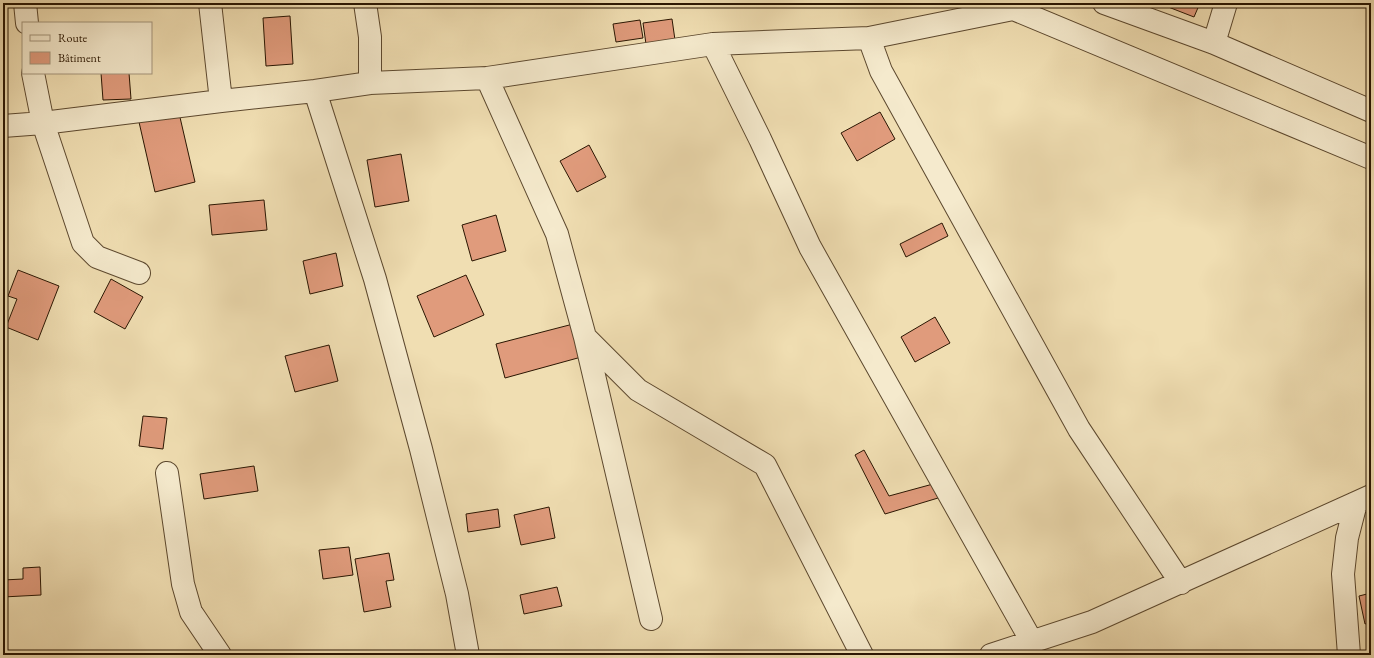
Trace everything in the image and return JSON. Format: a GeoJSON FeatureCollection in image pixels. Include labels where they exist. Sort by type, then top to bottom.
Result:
{"type":"FeatureCollection","features":[{"type":"Feature","properties":{"kind":"street"},"geometry":{"type":"LineString","coordinates":[[25,3],[27,22]]}},
{"type":"Feature","properties":{"kind":"street"},"geometry":{"type":"LineString","coordinates":[[210,3],[221,101]]}},
{"type":"Feature","properties":{"kind":"street"},"geometry":{"type":"LineString","coordinates":[[365,3],[370,37],[370,83]]}},
{"type":"Feature","properties":{"kind":"street"},"geometry":{"type":"LineString","coordinates":[[1104,3],[1214,43],[1371,111]]}},
{"type":"Feature","properties":{"kind":"street"},"geometry":{"type":"LineString","coordinates":[[1214,43],[1226,3]]}},
{"type":"Feature","properties":{"kind":"street"},"geometry":{"type":"LineString","coordinates":[[3,126],[43,123],[370,83],[487,78],[713,44],[869,38],[1005,6],[1371,158]]}},
{"type":"Feature","properties":{"kind":"street"},"geometry":{"type":"LineString","coordinates":[[869,38],[881,71],[1079,429],[1181,583]]}},
{"type":"Feature","properties":{"kind":"street"},"geometry":{"type":"LineString","coordinates":[[713,44],[760,139],[810,247],[1032,642]]}},
{"type":"Feature","properties":{"kind":"street"},"geometry":{"type":"LineString","coordinates":[[33,74],[43,123],[83,243],[97,257],[139,273]]}},
{"type":"Feature","properties":{"kind":"street"},"geometry":{"type":"LineString","coordinates":[[487,78],[557,234],[585,337],[651,619]]}},
{"type":"Feature","properties":{"kind":"street"},"geometry":{"type":"LineString","coordinates":[[314,91],[375,279],[421,449],[457,594],[468,655]]}},
{"type":"Feature","properties":{"kind":"street"},"geometry":{"type":"LineString","coordinates":[[585,337],[638,390],[765,465],[862,655]]}},
{"type":"Feature","properties":{"kind":"street"},"geometry":{"type":"LineString","coordinates":[[167,473],[183,584],[191,612],[220,655]]}},
{"type":"Feature","properties":{"kind":"street"},"geometry":{"type":"LineString","coordinates":[[991,655],[1092,622],[1364,500]]}},
{"type":"Feature","properties":{"kind":"street"},"geometry":{"type":"LineString","coordinates":[[1349,655],[1343,574],[1347,538],[1364,500]]}},
{"type":"Feature","properties":{"kind":"building"},"geometry":{"type":"Polygon","coordinates":[[[1158,3],[1200,3],[1194,17],[1158,3]]]}},
{"type":"Feature","properties":{"kind":"building"},"geometry":{"type":"Polygon","coordinates":[[[290,16],[293,64],[266,66],[263,18],[290,16]]]}},
{"type":"Feature","properties":{"kind":"building"},"geometry":{"type":"Polygon","coordinates":[[[672,19],[675,40],[646,44],[643,23],[672,19]]]}},
{"type":"Feature","properties":{"kind":"building"},"geometry":{"type":"Polygon","coordinates":[[[640,20],[643,38],[616,42],[613,24],[640,20]]]}},
{"type":"Feature","properties":{"kind":"building"},"geometry":{"type":"Polygon","coordinates":[[[101,74],[129,74],[131,99],[103,100],[101,74]]]}},
{"type":"Feature","properties":{"kind":"building"},"geometry":{"type":"Polygon","coordinates":[[[880,112],[895,139],[857,161],[841,133],[880,112]]]}},
{"type":"Feature","properties":{"kind":"building"},"geometry":{"type":"Polygon","coordinates":[[[179,113],[195,182],[155,192],[139,122],[179,113]]]}},
{"type":"Feature","properties":{"kind":"building"},"geometry":{"type":"Polygon","coordinates":[[[589,145],[606,177],[577,192],[560,161],[589,145]]]}},
{"type":"Feature","properties":{"kind":"building"},"geometry":{"type":"Polygon","coordinates":[[[401,154],[409,201],[375,207],[367,160],[401,154]]]}},
{"type":"Feature","properties":{"kind":"building"},"geometry":{"type":"Polygon","coordinates":[[[264,200],[267,230],[212,235],[209,205],[264,200]]]}},
{"type":"Feature","properties":{"kind":"building"},"geometry":{"type":"Polygon","coordinates":[[[496,215],[506,251],[472,261],[462,225],[496,215]]]}},
{"type":"Feature","properties":{"kind":"building"},"geometry":{"type":"Polygon","coordinates":[[[942,223],[948,236],[906,257],[900,244],[942,223]]]}},
{"type":"Feature","properties":{"kind":"building"},"geometry":{"type":"Polygon","coordinates":[[[336,253],[343,286],[310,294],[303,261],[336,253]]]}},
{"type":"Feature","properties":{"kind":"building"},"geometry":{"type":"Polygon","coordinates":[[[18,270],[59,286],[38,340],[6,327],[17,299],[8,296],[18,270]]]}},
{"type":"Feature","properties":{"kind":"building"},"geometry":{"type":"Polygon","coordinates":[[[466,275],[484,315],[434,337],[417,296],[466,275]]]}},
{"type":"Feature","properties":{"kind":"building"},"geometry":{"type":"Polygon","coordinates":[[[111,279],[143,297],[125,329],[94,312],[111,279]]]}},
{"type":"Feature","properties":{"kind":"building"},"geometry":{"type":"Polygon","coordinates":[[[935,317],[950,343],[915,362],[901,337],[935,317]]]}},
{"type":"Feature","properties":{"kind":"building"},"geometry":{"type":"Polygon","coordinates":[[[577,323],[585,356],[505,378],[496,344],[577,323]]]}},
{"type":"Feature","properties":{"kind":"building"},"geometry":{"type":"Polygon","coordinates":[[[329,345],[338,381],[295,392],[285,356],[329,345]]]}},
{"type":"Feature","properties":{"kind":"building"},"geometry":{"type":"Polygon","coordinates":[[[143,416],[167,418],[163,449],[139,446],[143,416]]]}},
{"type":"Feature","properties":{"kind":"building"},"geometry":{"type":"Polygon","coordinates":[[[864,450],[889,496],[933,484],[938,498],[885,514],[855,455],[864,450]]]}},
{"type":"Feature","properties":{"kind":"building"},"geometry":{"type":"Polygon","coordinates":[[[254,466],[258,491],[204,499],[200,474],[254,466]]]}},
{"type":"Feature","properties":{"kind":"building"},"geometry":{"type":"Polygon","coordinates":[[[549,507],[555,538],[521,545],[514,515],[549,507]]]}},
{"type":"Feature","properties":{"kind":"building"},"geometry":{"type":"Polygon","coordinates":[[[498,509],[500,527],[468,532],[466,514],[498,509]]]}},
{"type":"Feature","properties":{"kind":"building"},"geometry":{"type":"Polygon","coordinates":[[[349,547],[353,575],[323,579],[319,550],[349,547]]]}},
{"type":"Feature","properties":{"kind":"building"},"geometry":{"type":"Polygon","coordinates":[[[389,553],[394,580],[386,581],[391,607],[364,612],[355,559],[389,553]]]}},
{"type":"Feature","properties":{"kind":"building"},"geometry":{"type":"Polygon","coordinates":[[[40,567],[41,595],[3,597],[3,580],[23,579],[23,568],[40,567]]]}},
{"type":"Feature","properties":{"kind":"building"},"geometry":{"type":"Polygon","coordinates":[[[557,587],[562,606],[524,614],[520,595],[557,587]]]}},
{"type":"Feature","properties":{"kind":"building"},"geometry":{"type":"Polygon","coordinates":[[[1371,593],[1371,622],[1365,624],[1359,596],[1371,593]]]}}]}
